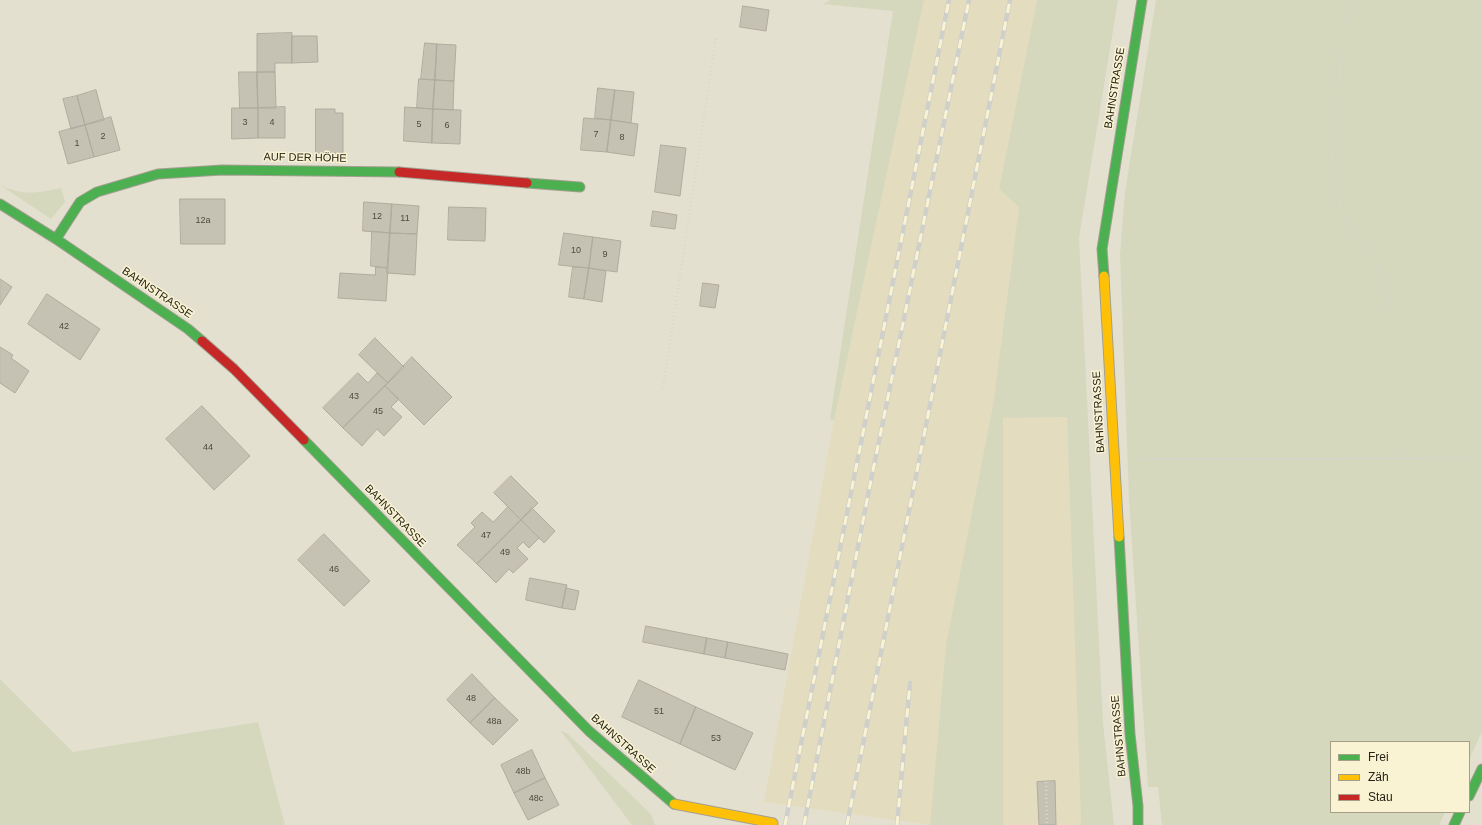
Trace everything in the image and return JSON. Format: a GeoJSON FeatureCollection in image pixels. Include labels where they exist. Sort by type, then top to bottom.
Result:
{"type":"FeatureCollection","features":[{"type":"Feature","properties":{"kind":"street","name":"BAHNSTRASSE"},"geometry":{"type":"LineString","coordinates":[[1138,825],[1138,806],[1130,734],[1102,249],[1142,0]]}},
{"type":"Feature","properties":{"kind":"street","name":"AUF DER HÖHE"},"geometry":{"type":"LineString","coordinates":[[56,239],[80,202],[97,192],[158,174],[222,170],[392,171],[580,187]]}},
{"type":"Feature","properties":{"kind":"street","name":"BAHNSTRASSE"},"geometry":{"type":"LineString","coordinates":[[0,204],[56,239],[188,329],[234,369],[589,731],[672,804],[773,823]]}},
{"type":"Feature","properties":{"kind":"street"},"geometry":{"type":"LineString","coordinates":[[1470,794],[1482,769]]}},
{"type":"Feature","properties":{"kind":"street"},"geometry":{"type":"LineString","coordinates":[[1454,825],[1460,813]]}},
{"type":"Feature","properties":{"kind":"path"},"geometry":{"type":"LineString","coordinates":[[1348,0],[1332,158],[1335,189],[1346,219],[1384,276],[1390,298],[1393,459]]}},
{"type":"Feature","properties":{"kind":"path"},"geometry":{"type":"LineString","coordinates":[[663,388],[716,38]]}},
{"type":"Feature","properties":{"kind":"path"},"geometry":{"type":"LineString","coordinates":[[1113,458],[1470,458]]}},
{"type":"Feature","properties":{"kind":"path"},"geometry":{"type":"LineString","coordinates":[[1046,782],[1047,825]]}},
{"type":"Feature","properties":{"kind":"shaded area"},"geometry":{"type":"Polygon","coordinates":[[[924,0],[1037,0],[999,189],[1019,206],[993,405],[946,644],[930,825],[764,802],[834,420],[924,0]]]}},
{"type":"Feature","properties":{"kind":"shaded area"},"geometry":{"type":"Polygon","coordinates":[[[1067,417],[1081,825],[1003,825],[1003,418],[1067,417]]]}},
{"type":"Feature","properties":{"kind":"green space"},"geometry":{"type":"Polygon","coordinates":[[[830,0],[924,0],[834,420],[830,419],[893,11],[823,4],[830,0]]]}},
{"type":"Feature","properties":{"kind":"green space"},"geometry":{"type":"Polygon","coordinates":[[[1037,0],[1118,0],[1079,238],[1103,723],[1114,825],[1081,825],[1067,417],[1003,418],[1003,825],[930,825],[946,644],[993,405],[1019,207],[999,189],[1037,0]]]}},
{"type":"Feature","properties":{"kind":"green space"},"geometry":{"type":"Polygon","coordinates":[[[1156,0],[1482,0],[1482,732],[1470,758],[1470,741],[1330,741],[1330,813],[1445,813],[1439,825],[1162,825],[1158,787],[1148,787],[1129,499],[1120,255],[1125,192],[1156,0]]]}},
{"type":"Feature","properties":{"kind":"green space"},"geometry":{"type":"Polygon","coordinates":[[[0,185],[23,192],[45,191],[61,188],[65,202],[51,219],[0,185]]]}},
{"type":"Feature","properties":{"kind":"green space"},"geometry":{"type":"Polygon","coordinates":[[[0,679],[73,752],[258,722],[285,825],[0,825],[0,679]]]}},
{"type":"Feature","properties":{"kind":"green space"},"geometry":{"type":"Polygon","coordinates":[[[560,730],[568,734],[651,814],[655,825],[632,825],[560,730]]]}},
{"type":"Feature","properties":{"kind":"building"},"geometry":{"type":"Polygon","coordinates":[[[743,6],[769,10],[766,31],[740,27],[743,6]]]}},
{"type":"Feature","properties":{"kind":"building"},"geometry":{"type":"Polygon","coordinates":[[[292,33],[292,63],[275,63],[275,72],[257,72],[257,34],[292,33]]]}},
{"type":"Feature","properties":{"kind":"building"},"geometry":{"type":"Polygon","coordinates":[[[292,36],[317,36],[318,62],[292,63],[292,36]]]}},
{"type":"Feature","properties":{"kind":"building"},"geometry":{"type":"Polygon","coordinates":[[[425,43],[437,44],[435,80],[421,79],[425,43]]]}},
{"type":"Feature","properties":{"kind":"building"},"geometry":{"type":"Polygon","coordinates":[[[437,44],[456,45],[454,81],[435,80],[437,44]]]}},
{"type":"Feature","properties":{"kind":"building"},"geometry":{"type":"Polygon","coordinates":[[[239,72],[257,72],[258,108],[240,108],[239,72]]]}},
{"type":"Feature","properties":{"kind":"building"},"geometry":{"type":"Polygon","coordinates":[[[257,72],[275,72],[276,108],[258,108],[257,72]]]}},
{"type":"Feature","properties":{"kind":"building"},"geometry":{"type":"Polygon","coordinates":[[[419,79],[435,80],[433,109],[417,108],[419,79]]]}},
{"type":"Feature","properties":{"kind":"building"},"geometry":{"type":"Polygon","coordinates":[[[435,80],[454,81],[453,110],[433,109],[435,80]]]}},
{"type":"Feature","properties":{"kind":"building"},"geometry":{"type":"Polygon","coordinates":[[[598,88],[615,90],[611,120],[595,118],[598,88]]]}},
{"type":"Feature","properties":{"kind":"building"},"geometry":{"type":"Polygon","coordinates":[[[96,90],[104,120],[85,125],[77,96],[96,90]]]}},
{"type":"Feature","properties":{"kind":"building"},"geometry":{"type":"Polygon","coordinates":[[[615,90],[634,92],[631,123],[611,120],[615,90]]]}},
{"type":"Feature","properties":{"kind":"building"},"geometry":{"type":"Polygon","coordinates":[[[77,96],[85,125],[71,129],[63,99],[77,96]]]}},
{"type":"Feature","properties":{"kind":"building"},"geometry":{"type":"Polygon","coordinates":[[[285,107],[285,138],[258,138],[258,108],[285,107]]]}},
{"type":"Feature","properties":{"kind":"building"},"geometry":{"type":"Polygon","coordinates":[[[405,107],[433,109],[432,143],[404,141],[405,107]]]}},
{"type":"Feature","properties":{"kind":"building"},"geometry":{"type":"Polygon","coordinates":[[[232,108],[258,108],[258,138],[232,139],[232,108]]]}},
{"type":"Feature","properties":{"kind":"building"},"geometry":{"type":"Polygon","coordinates":[[[316,109],[335,109],[335,113],[343,113],[343,153],[316,153],[316,109]]]}},
{"type":"Feature","properties":{"kind":"building"},"geometry":{"type":"Polygon","coordinates":[[[433,109],[461,110],[460,144],[432,143],[433,109]]]}},
{"type":"Feature","properties":{"kind":"building"},"geometry":{"type":"Polygon","coordinates":[[[111,117],[120,150],[94,157],[85,125],[111,117]]]}},
{"type":"Feature","properties":{"kind":"building"},"geometry":{"type":"Polygon","coordinates":[[[584,118],[611,120],[607,152],[581,150],[584,118]]]}},
{"type":"Feature","properties":{"kind":"building"},"geometry":{"type":"Polygon","coordinates":[[[611,120],[638,124],[634,156],[607,152],[611,120]]]}},
{"type":"Feature","properties":{"kind":"building"},"geometry":{"type":"Polygon","coordinates":[[[85,125],[94,157],[68,164],[59,132],[85,125]]]}},
{"type":"Feature","properties":{"kind":"building"},"geometry":{"type":"Polygon","coordinates":[[[661,145],[686,148],[680,196],[655,192],[661,145]]]}},
{"type":"Feature","properties":{"kind":"building"},"geometry":{"type":"Polygon","coordinates":[[[180,199],[225,199],[225,244],[181,244],[180,199]]]}},
{"type":"Feature","properties":{"kind":"building"},"geometry":{"type":"Polygon","coordinates":[[[364,202],[392,204],[390,233],[363,231],[364,202]]]}},
{"type":"Feature","properties":{"kind":"building"},"geometry":{"type":"Polygon","coordinates":[[[392,204],[419,206],[417,234],[390,233],[392,204]]]}},
{"type":"Feature","properties":{"kind":"building"},"geometry":{"type":"Polygon","coordinates":[[[449,207],[486,208],[485,241],[448,240],[449,207]]]}},
{"type":"Feature","properties":{"kind":"building"},"geometry":{"type":"Polygon","coordinates":[[[653,211],[677,215],[675,229],[651,226],[653,211]]]}},
{"type":"Feature","properties":{"kind":"building"},"geometry":{"type":"Polygon","coordinates":[[[372,231],[390,233],[388,268],[371,266],[372,231]]]}},
{"type":"Feature","properties":{"kind":"building"},"geometry":{"type":"Polygon","coordinates":[[[390,233],[417,234],[415,275],[387,273],[390,233]]]}},
{"type":"Feature","properties":{"kind":"building"},"geometry":{"type":"Polygon","coordinates":[[[564,233],[593,237],[589,268],[559,265],[564,233]]]}},
{"type":"Feature","properties":{"kind":"building"},"geometry":{"type":"Polygon","coordinates":[[[593,237],[621,241],[617,272],[589,268],[593,237]]]}},
{"type":"Feature","properties":{"kind":"building"},"geometry":{"type":"Polygon","coordinates":[[[376,267],[388,268],[386,301],[338,298],[340,273],[375,275],[376,267]]]}},
{"type":"Feature","properties":{"kind":"building"},"geometry":{"type":"Polygon","coordinates":[[[573,267],[589,268],[584,299],[569,297],[573,267]]]}},
{"type":"Feature","properties":{"kind":"building"},"geometry":{"type":"Polygon","coordinates":[[[589,268],[606,271],[602,302],[584,299],[589,268]]]}},
{"type":"Feature","properties":{"kind":"building"},"geometry":{"type":"Polygon","coordinates":[[[0,279],[12,287],[0,305],[0,279]]]}},
{"type":"Feature","properties":{"kind":"building"},"geometry":{"type":"Polygon","coordinates":[[[703,283],[719,285],[715,308],[700,306],[703,283]]]}},
{"type":"Feature","properties":{"kind":"building"},"geometry":{"type":"Polygon","coordinates":[[[47,294],[100,329],[80,360],[28,324],[47,294]]]}},
{"type":"Feature","properties":{"kind":"building"},"geometry":{"type":"Polygon","coordinates":[[[375,338],[404,367],[388,383],[359,355],[375,338]]]}},
{"type":"Feature","properties":{"kind":"building"},"geometry":{"type":"Polygon","coordinates":[[[0,347],[13,355],[11,358],[29,371],[15,393],[0,383],[0,347]]]}},
{"type":"Feature","properties":{"kind":"building"},"geometry":{"type":"Polygon","coordinates":[[[412,357],[452,397],[424,425],[385,386],[412,357]]]}},
{"type":"Feature","properties":{"kind":"building"},"geometry":{"type":"Polygon","coordinates":[[[358,373],[368,383],[377,373],[388,383],[343,428],[323,408],[358,373]]]}},
{"type":"Feature","properties":{"kind":"building"},"geometry":{"type":"Polygon","coordinates":[[[385,386],[399,399],[391,407],[402,417],[384,436],[377,429],[362,446],[343,428],[385,386]]]}},
{"type":"Feature","properties":{"kind":"building"},"geometry":{"type":"Polygon","coordinates":[[[202,406],[250,456],[214,490],[166,439],[202,406]]]}},
{"type":"Feature","properties":{"kind":"building"},"geometry":{"type":"Polygon","coordinates":[[[511,476],[538,503],[521,520],[494,493],[511,476]]]}},
{"type":"Feature","properties":{"kind":"building"},"geometry":{"type":"Polygon","coordinates":[[[508,507],[521,520],[477,564],[457,545],[475,527],[471,523],[482,512],[493,522],[508,507]]]}},
{"type":"Feature","properties":{"kind":"building"},"geometry":{"type":"Polygon","coordinates":[[[532,508],[555,531],[544,543],[521,520],[532,508]]]}},
{"type":"Feature","properties":{"kind":"building"},"geometry":{"type":"Polygon","coordinates":[[[521,520],[539,538],[529,548],[523,542],[517,548],[528,559],[513,573],[509,569],[496,583],[477,564],[521,520]]]}},
{"type":"Feature","properties":{"kind":"building"},"geometry":{"type":"Polygon","coordinates":[[[324,534],[370,581],[344,606],[298,560],[324,534]]]}},
{"type":"Feature","properties":{"kind":"building"},"geometry":{"type":"Polygon","coordinates":[[[530,578],[567,585],[562,608],[526,600],[530,578]]]}},
{"type":"Feature","properties":{"kind":"building"},"geometry":{"type":"Polygon","coordinates":[[[566,588],[579,591],[575,610],[562,608],[566,588]]]}},
{"type":"Feature","properties":{"kind":"building"},"geometry":{"type":"Polygon","coordinates":[[[646,626],[707,638],[704,654],[643,642],[646,626]]]}},
{"type":"Feature","properties":{"kind":"building"},"geometry":{"type":"Polygon","coordinates":[[[707,638],[728,642],[725,658],[704,654],[707,638]]]}},
{"type":"Feature","properties":{"kind":"building"},"geometry":{"type":"Polygon","coordinates":[[[728,642],[788,654],[785,670],[725,658],[728,642]]]}},
{"type":"Feature","properties":{"kind":"building"},"geometry":{"type":"Polygon","coordinates":[[[472,674],[495,698],[470,723],[447,700],[472,674]]]}},
{"type":"Feature","properties":{"kind":"building"},"geometry":{"type":"Polygon","coordinates":[[[639,680],[696,707],[680,744],[622,717],[639,680]]]}},
{"type":"Feature","properties":{"kind":"building"},"geometry":{"type":"Polygon","coordinates":[[[495,698],[518,720],[493,745],[470,723],[495,698]]]}},
{"type":"Feature","properties":{"kind":"building"},"geometry":{"type":"Polygon","coordinates":[[[696,707],[753,733],[735,770],[680,744],[696,707]]]}},
{"type":"Feature","properties":{"kind":"building"},"geometry":{"type":"Polygon","coordinates":[[[532,750],[545,778],[514,793],[501,765],[532,750]]]}},
{"type":"Feature","properties":{"kind":"building"},"geometry":{"type":"Polygon","coordinates":[[[545,778],[559,805],[528,820],[514,793],[545,778]]]}},
{"type":"Feature","properties":{"kind":"building"},"geometry":{"type":"Polygon","coordinates":[[[1055,781],[1056,825],[1039,825],[1037,782],[1055,781]]]}},
{"type":"Feature","properties":{"kind":"railway"},"geometry":{"type":"LineString","coordinates":[[785,825],[949,0]]}},
{"type":"Feature","properties":{"kind":"railway"},"geometry":{"type":"LineString","coordinates":[[804,825],[869,490],[969,0]]}},
{"type":"Feature","properties":{"kind":"railway"},"geometry":{"type":"LineString","coordinates":[[847,825],[1010,0]]}},
{"type":"Feature","properties":{"kind":"railway"},"geometry":{"type":"LineString","coordinates":[[897,825],[910,683]]}},
{"type":"Feature","properties":{"kind":"traffic: fast"},"geometry":{"type":"LineString","coordinates":[[1104,276],[1102,249],[1142,0]]}},
{"type":"Feature","properties":{"kind":"traffic: fast"},"geometry":{"type":"LineString","coordinates":[[56,239],[80,202],[97,192],[158,174],[222,170],[399,172]]}},
{"type":"Feature","properties":{"kind":"traffic: fast"},"geometry":{"type":"LineString","coordinates":[[527,183],[580,187]]}},
{"type":"Feature","properties":{"kind":"traffic: fast"},"geometry":{"type":"LineString","coordinates":[[0,204],[56,239],[188,329],[202,341]]}},
{"type":"Feature","properties":{"kind":"traffic: fast"},"geometry":{"type":"LineString","coordinates":[[304,440],[589,731],[674,804]]}},
{"type":"Feature","properties":{"kind":"traffic: fast"},"geometry":{"type":"LineString","coordinates":[[1119,537],[1130,734],[1138,806],[1138,825]]}},
{"type":"Feature","properties":{"kind":"traffic: fast"},"geometry":{"type":"LineString","coordinates":[[1470,794],[1482,769]]}},
{"type":"Feature","properties":{"kind":"traffic: fast"},"geometry":{"type":"LineString","coordinates":[[1454,825],[1460,813]]}},
{"type":"Feature","properties":{"kind":"traffic: slow"},"geometry":{"type":"LineString","coordinates":[[1104,276],[1119,537]]}},
{"type":"Feature","properties":{"kind":"traffic: slow"},"geometry":{"type":"LineString","coordinates":[[674,804],[773,823]]}},
{"type":"Feature","properties":{"kind":"traffic: jam"},"geometry":{"type":"LineString","coordinates":[[399,172],[527,183]]}},
{"type":"Feature","properties":{"kind":"traffic: jam"},"geometry":{"type":"LineString","coordinates":[[202,341],[234,369],[304,440]]}}]}
